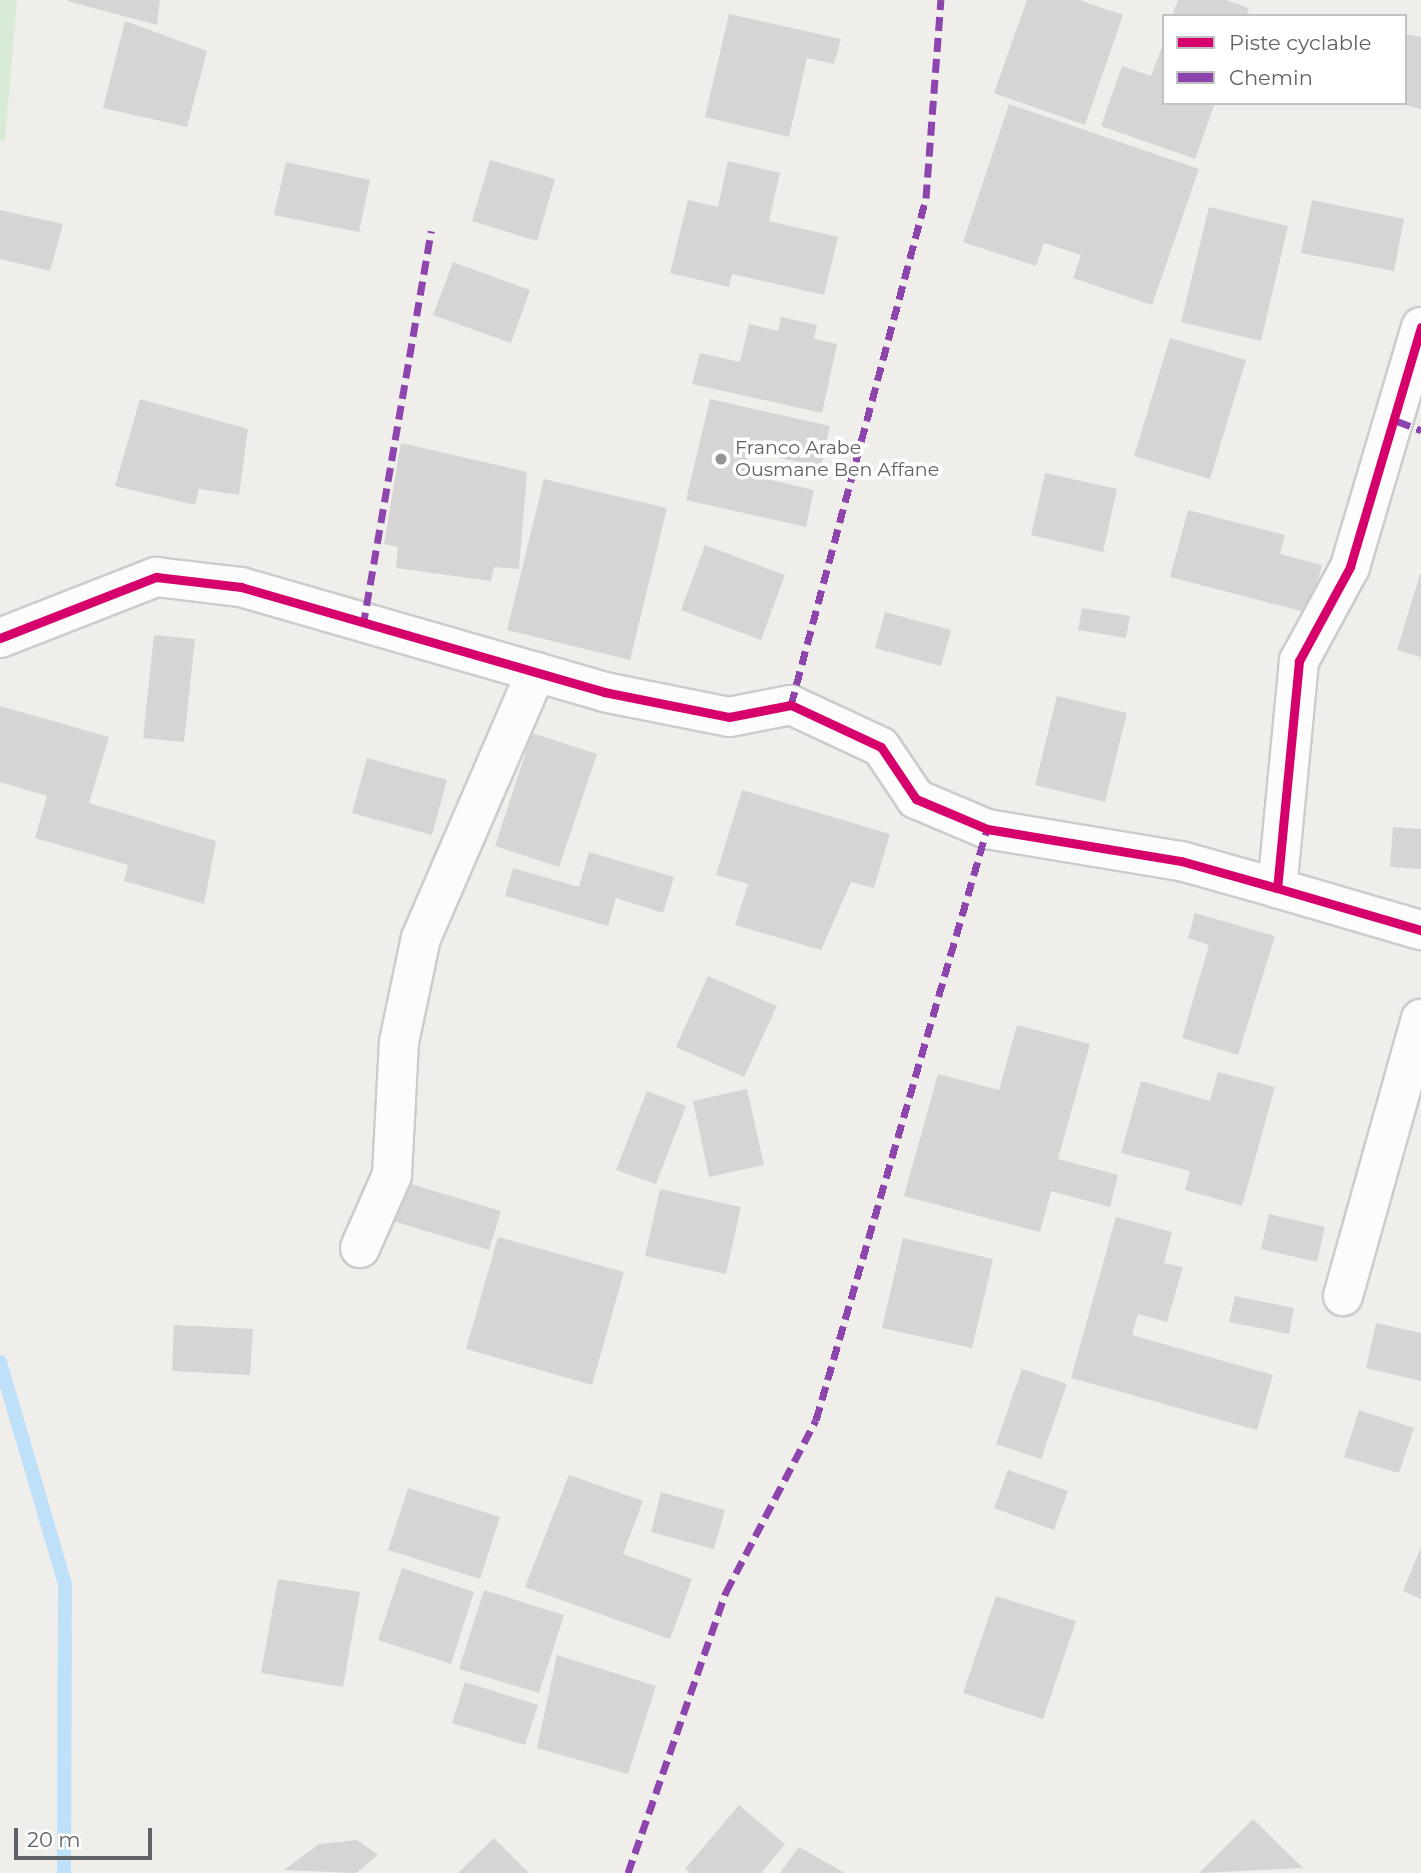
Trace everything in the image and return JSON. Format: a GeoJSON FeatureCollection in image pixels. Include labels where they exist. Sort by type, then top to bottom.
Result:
{"type":"FeatureCollection","features":[{"type":"Feature","properties":{"kind":"street"},"geometry":{"type":"LineString","coordinates":[[1277,888],[1299,661],[1350,567],[1421,327]]}},
{"type":"Feature","properties":{"kind":"street"},"geometry":{"type":"LineString","coordinates":[[0,638],[156,577],[242,587],[536,672],[729,717],[791,705],[880,747],[916,799],[987,829],[1181,861],[1421,930]]}},
{"type":"Feature","properties":{"kind":"street"},"geometry":{"type":"LineString","coordinates":[[360,1248],[392,1175],[399,1042],[421,939],[536,672]]}},
{"type":"Feature","properties":{"kind":"street"},"geometry":{"type":"LineString","coordinates":[[1343,1296],[1421,1020]]}},
{"type":"Feature","properties":{"kind":"green space"},"geometry":{"type":"Polygon","coordinates":[[[0,0],[17,0],[5,140],[0,140],[0,0]]]}},
{"type":"Feature","properties":{"kind":"building"},"geometry":{"type":"Polygon","coordinates":[[[160,0],[157,25],[67,1],[160,0]]]}},
{"type":"Feature","properties":{"kind":"building"},"geometry":{"type":"Polygon","coordinates":[[[1027,0],[1079,0],[1123,15],[1085,125],[994,93],[1027,0]]]}},
{"type":"Feature","properties":{"kind":"building"},"geometry":{"type":"Polygon","coordinates":[[[1178,0],[1226,0],[1249,8],[1247,14],[1173,14],[1178,0]]]}},
{"type":"Feature","properties":{"kind":"building"},"geometry":{"type":"Polygon","coordinates":[[[729,14],[841,39],[834,64],[807,58],[789,137],[705,117],[729,14]]]}},
{"type":"Feature","properties":{"kind":"building"},"geometry":{"type":"Polygon","coordinates":[[[125,21],[207,51],[187,127],[103,108],[125,21]]]}},
{"type":"Feature","properties":{"kind":"building"},"geometry":{"type":"Polygon","coordinates":[[[1407,34],[1421,37],[1421,109],[1405,105],[1407,34]]]}},
{"type":"Feature","properties":{"kind":"building"},"geometry":{"type":"Polygon","coordinates":[[[1162,46],[1162,105],[1214,105],[1195,159],[1101,126],[1122,66],[1151,76],[1162,46]]]}},
{"type":"Feature","properties":{"kind":"building"},"geometry":{"type":"Polygon","coordinates":[[[1009,104],[1199,169],[1152,305],[1073,278],[1081,255],[1044,243],[1036,266],[963,242],[1009,104]]]}},
{"type":"Feature","properties":{"kind":"building"},"geometry":{"type":"Polygon","coordinates":[[[490,160],[555,179],[537,241],[472,221],[490,160]]]}},
{"type":"Feature","properties":{"kind":"building"},"geometry":{"type":"Polygon","coordinates":[[[728,161],[780,173],[769,221],[838,237],[824,295],[732,274],[729,287],[670,273],[688,200],[718,207],[728,161]]]}},
{"type":"Feature","properties":{"kind":"building"},"geometry":{"type":"Polygon","coordinates":[[[286,162],[370,180],[359,232],[274,215],[286,162]]]}},
{"type":"Feature","properties":{"kind":"building"},"geometry":{"type":"Polygon","coordinates":[[[1312,200],[1404,219],[1394,271],[1301,253],[1312,200]]]}},
{"type":"Feature","properties":{"kind":"building"},"geometry":{"type":"Polygon","coordinates":[[[1209,207],[1288,226],[1261,341],[1181,322],[1209,207]]]}},
{"type":"Feature","properties":{"kind":"building"},"geometry":{"type":"Polygon","coordinates":[[[0,210],[63,224],[50,271],[0,259],[0,210]]]}},
{"type":"Feature","properties":{"kind":"building"},"geometry":{"type":"Polygon","coordinates":[[[453,262],[530,290],[511,343],[433,315],[453,262]]]}},
{"type":"Feature","properties":{"kind":"building"},"geometry":{"type":"Polygon","coordinates":[[[781,317],[817,325],[814,339],[837,344],[822,413],[692,384],[700,353],[740,362],[749,324],[778,331],[781,317]]]}},
{"type":"Feature","properties":{"kind":"building"},"geometry":{"type":"Polygon","coordinates":[[[1170,338],[1246,360],[1210,479],[1134,456],[1170,338]]]}},
{"type":"Feature","properties":{"kind":"building"},"geometry":{"type":"Polygon","coordinates":[[[140,399],[248,429],[239,495],[199,489],[195,505],[115,486],[140,399]]]}},
{"type":"Feature","properties":{"kind":"building","name":"Franco Arabe Ousmane Ben Affane"},"geometry":{"type":"Polygon","coordinates":[[[710,399],[830,426],[821,467],[749,451],[744,474],[814,490],[806,527],[686,500],[710,399]]]}},
{"type":"Feature","properties":{"kind":"building"},"geometry":{"type":"Polygon","coordinates":[[[401,443],[527,472],[519,569],[494,567],[491,581],[396,568],[398,547],[384,544],[401,443]]]}},
{"type":"Feature","properties":{"kind":"building"},"geometry":{"type":"Polygon","coordinates":[[[1045,473],[1117,489],[1103,552],[1031,535],[1045,473]]]}},
{"type":"Feature","properties":{"kind":"building"},"geometry":{"type":"Polygon","coordinates":[[[544,479],[667,508],[630,660],[507,630],[544,479]]]}},
{"type":"Feature","properties":{"kind":"building"},"geometry":{"type":"Polygon","coordinates":[[[1188,510],[1285,535],[1280,554],[1322,565],[1309,613],[1170,577],[1188,510]]]}},
{"type":"Feature","properties":{"kind":"building"},"geometry":{"type":"Polygon","coordinates":[[[705,545],[785,575],[761,640],[681,610],[705,545]]]}},
{"type":"Feature","properties":{"kind":"building"},"geometry":{"type":"Polygon","coordinates":[[[1421,574],[1421,657],[1397,650],[1421,574]]]}},
{"type":"Feature","properties":{"kind":"building"},"geometry":{"type":"Polygon","coordinates":[[[1082,608],[1130,616],[1126,638],[1078,630],[1082,608]]]}},
{"type":"Feature","properties":{"kind":"building"},"geometry":{"type":"Polygon","coordinates":[[[885,612],[951,630],[941,666],[875,648],[885,612]]]}},
{"type":"Feature","properties":{"kind":"building"},"geometry":{"type":"Polygon","coordinates":[[[154,635],[195,639],[184,742],[143,738],[154,635]]]}},
{"type":"Feature","properties":{"kind":"building"},"geometry":{"type":"Polygon","coordinates":[[[1057,696],[1127,713],[1105,802],[1035,785],[1057,696]]]}},
{"type":"Feature","properties":{"kind":"building"},"geometry":{"type":"Polygon","coordinates":[[[0,706],[109,737],[89,803],[216,841],[204,904],[124,881],[128,865],[35,838],[47,796],[0,782],[0,706]]]}},
{"type":"Feature","properties":{"kind":"building"},"geometry":{"type":"Polygon","coordinates":[[[532,733],[597,754],[559,867],[495,846],[532,733]]]}},
{"type":"Feature","properties":{"kind":"building"},"geometry":{"type":"Polygon","coordinates":[[[367,758],[447,780],[432,835],[352,813],[367,758]]]}},
{"type":"Feature","properties":{"kind":"building"},"geometry":{"type":"Polygon","coordinates":[[[742,790],[890,834],[874,888],[851,882],[821,950],[735,925],[748,884],[716,875],[742,790]]]}},
{"type":"Feature","properties":{"kind":"building"},"geometry":{"type":"Polygon","coordinates":[[[1393,827],[1421,829],[1421,869],[1390,867],[1393,827]]]}},
{"type":"Feature","properties":{"kind":"building"},"geometry":{"type":"Polygon","coordinates":[[[589,852],[674,877],[663,913],[616,898],[608,926],[505,896],[513,868],[579,887],[589,852]]]}},
{"type":"Feature","properties":{"kind":"building"},"geometry":{"type":"Polygon","coordinates":[[[1195,913],[1275,936],[1238,1055],[1182,1038],[1209,945],[1188,938],[1195,913]]]}},
{"type":"Feature","properties":{"kind":"building"},"geometry":{"type":"Polygon","coordinates":[[[708,976],[777,1006],[744,1077],[676,1047],[708,976]]]}},
{"type":"Feature","properties":{"kind":"building"},"geometry":{"type":"Polygon","coordinates":[[[1017,1025],[1090,1044],[1058,1159],[1118,1175],[1110,1207],[1051,1191],[1040,1232],[904,1196],[938,1074],[999,1090],[1017,1025]]]}},
{"type":"Feature","properties":{"kind":"building"},"geometry":{"type":"Polygon","coordinates":[[[1218,1072],[1275,1087],[1242,1206],[1185,1190],[1190,1171],[1121,1153],[1141,1081],[1210,1101],[1218,1072]]]}},
{"type":"Feature","properties":{"kind":"building"},"geometry":{"type":"Polygon","coordinates":[[[747,1089],[764,1165],[709,1177],[693,1101],[747,1089]]]}},
{"type":"Feature","properties":{"kind":"building"},"geometry":{"type":"Polygon","coordinates":[[[647,1091],[686,1106],[656,1184],[616,1170],[647,1091]]]}},
{"type":"Feature","properties":{"kind":"building"},"geometry":{"type":"Polygon","coordinates":[[[401,1181],[501,1211],[489,1250],[389,1220],[401,1181]]]}},
{"type":"Feature","properties":{"kind":"building"},"geometry":{"type":"Polygon","coordinates":[[[660,1189],[741,1207],[726,1274],[645,1256],[660,1189]]]}},
{"type":"Feature","properties":{"kind":"building"},"geometry":{"type":"Polygon","coordinates":[[[1269,1214],[1325,1227],[1317,1262],[1261,1249],[1269,1214]]]}},
{"type":"Feature","properties":{"kind":"building"},"geometry":{"type":"Polygon","coordinates":[[[1116,1217],[1172,1232],[1164,1263],[1183,1267],[1167,1322],[1138,1314],[1132,1335],[1273,1375],[1257,1430],[1071,1378],[1116,1217]]]}},
{"type":"Feature","properties":{"kind":"building"},"geometry":{"type":"Polygon","coordinates":[[[498,1237],[624,1272],[592,1385],[466,1349],[498,1237]]]}},
{"type":"Feature","properties":{"kind":"building"},"geometry":{"type":"Polygon","coordinates":[[[903,1238],[993,1259],[972,1348],[882,1328],[903,1238]]]}},
{"type":"Feature","properties":{"kind":"building"},"geometry":{"type":"Polygon","coordinates":[[[1235,1296],[1294,1308],[1289,1334],[1229,1322],[1235,1296]]]}},
{"type":"Feature","properties":{"kind":"building"},"geometry":{"type":"Polygon","coordinates":[[[1376,1323],[1421,1333],[1421,1381],[1366,1368],[1376,1323]]]}},
{"type":"Feature","properties":{"kind":"building"},"geometry":{"type":"Polygon","coordinates":[[[174,1325],[253,1329],[250,1375],[172,1371],[174,1325]]]}},
{"type":"Feature","properties":{"kind":"building"},"geometry":{"type":"Polygon","coordinates":[[[1022,1369],[1067,1384],[1041,1459],[996,1444],[1022,1369]]]}},
{"type":"Feature","properties":{"kind":"building"},"geometry":{"type":"Polygon","coordinates":[[[1359,1410],[1414,1428],[1399,1473],[1344,1457],[1359,1410]]]}},
{"type":"Feature","properties":{"kind":"building"},"geometry":{"type":"Polygon","coordinates":[[[1008,1470],[1068,1491],[1054,1530],[994,1508],[1008,1470]]]}},
{"type":"Feature","properties":{"kind":"building"},"geometry":{"type":"Polygon","coordinates":[[[569,1475],[643,1501],[623,1554],[692,1579],[670,1639],[525,1587],[569,1475]]]}},
{"type":"Feature","properties":{"kind":"building"},"geometry":{"type":"Polygon","coordinates":[[[408,1488],[500,1517],[480,1579],[388,1550],[408,1488]]]}},
{"type":"Feature","properties":{"kind":"building"},"geometry":{"type":"Polygon","coordinates":[[[661,1492],[725,1510],[714,1549],[651,1532],[661,1492]]]}},
{"type":"Feature","properties":{"kind":"building"},"geometry":{"type":"Polygon","coordinates":[[[1421,1547],[1421,1599],[1403,1591],[1421,1547]]]}},
{"type":"Feature","properties":{"kind":"building"},"geometry":{"type":"Polygon","coordinates":[[[402,1568],[474,1592],[451,1664],[378,1640],[402,1568]]]}},
{"type":"Feature","properties":{"kind":"building"},"geometry":{"type":"Polygon","coordinates":[[[278,1579],[360,1592],[343,1687],[261,1673],[278,1579]]]}},
{"type":"Feature","properties":{"kind":"building"},"geometry":{"type":"Polygon","coordinates":[[[484,1590],[564,1615],[539,1693],[459,1669],[484,1590]]]}},
{"type":"Feature","properties":{"kind":"building"},"geometry":{"type":"Polygon","coordinates":[[[996,1596],[1076,1621],[1043,1719],[963,1693],[996,1596]]]}},
{"type":"Feature","properties":{"kind":"building"},"geometry":{"type":"Polygon","coordinates":[[[557,1655],[656,1686],[628,1774],[537,1748],[557,1655]]]}},
{"type":"Feature","properties":{"kind":"building"},"geometry":{"type":"Polygon","coordinates":[[[465,1682],[538,1705],[525,1745],[452,1723],[465,1682]]]}},
{"type":"Feature","properties":{"kind":"building"},"geometry":{"type":"Polygon","coordinates":[[[739,1805],[785,1844],[761,1873],[690,1873],[685,1869],[739,1805]]]}},
{"type":"Feature","properties":{"kind":"building"},"geometry":{"type":"Polygon","coordinates":[[[1253,1819],[1303,1868],[1199,1873],[1253,1819]]]}},
{"type":"Feature","properties":{"kind":"building"},"geometry":{"type":"Polygon","coordinates":[[[494,1838],[529,1873],[458,1873],[494,1838]]]}},
{"type":"Feature","properties":{"kind":"building"},"geometry":{"type":"Polygon","coordinates":[[[357,1840],[378,1855],[356,1873],[284,1870],[319,1844],[357,1840]]]}},
{"type":"Feature","properties":{"kind":"building"},"geometry":{"type":"Polygon","coordinates":[[[799,1847],[845,1873],[780,1873],[799,1847]]]}},
{"type":"Feature","properties":{"kind":"waterway"},"geometry":{"type":"LineString","coordinates":[[0,1362],[65,1585],[64,1873]]}},
{"type":"Feature","properties":{"kind":"marked path"},"geometry":{"type":"LineString","coordinates":[[791,705],[926,198],[941,0]]}},
{"type":"Feature","properties":{"kind":"marked path"},"geometry":{"type":"LineString","coordinates":[[363,626],[431,231]]}},
{"type":"Feature","properties":{"kind":"marked path"},"geometry":{"type":"LineString","coordinates":[[1397,421],[1421,430]]}},
{"type":"Feature","properties":{"kind":"marked path"},"geometry":{"type":"LineString","coordinates":[[628,1873],[726,1592],[816,1420],[987,829]]}},
{"type":"Feature","properties":{"kind":"cycle path"},"geometry":{"type":"LineString","coordinates":[[1421,327],[1350,567],[1299,661],[1277,888],[1421,930]]}},
{"type":"Feature","properties":{"kind":"cycle path"},"geometry":{"type":"LineString","coordinates":[[0,638],[156,577],[241,587],[604,692],[729,717],[791,705],[881,747],[916,799],[987,829],[1181,861],[1277,888]]}},
{"type":"Feature","properties":{"kind":"place","name":"Franco Arabe Ousmane Ben Affane"},"geometry":{"type":"Point","coordinates":[721,459]}}]}
